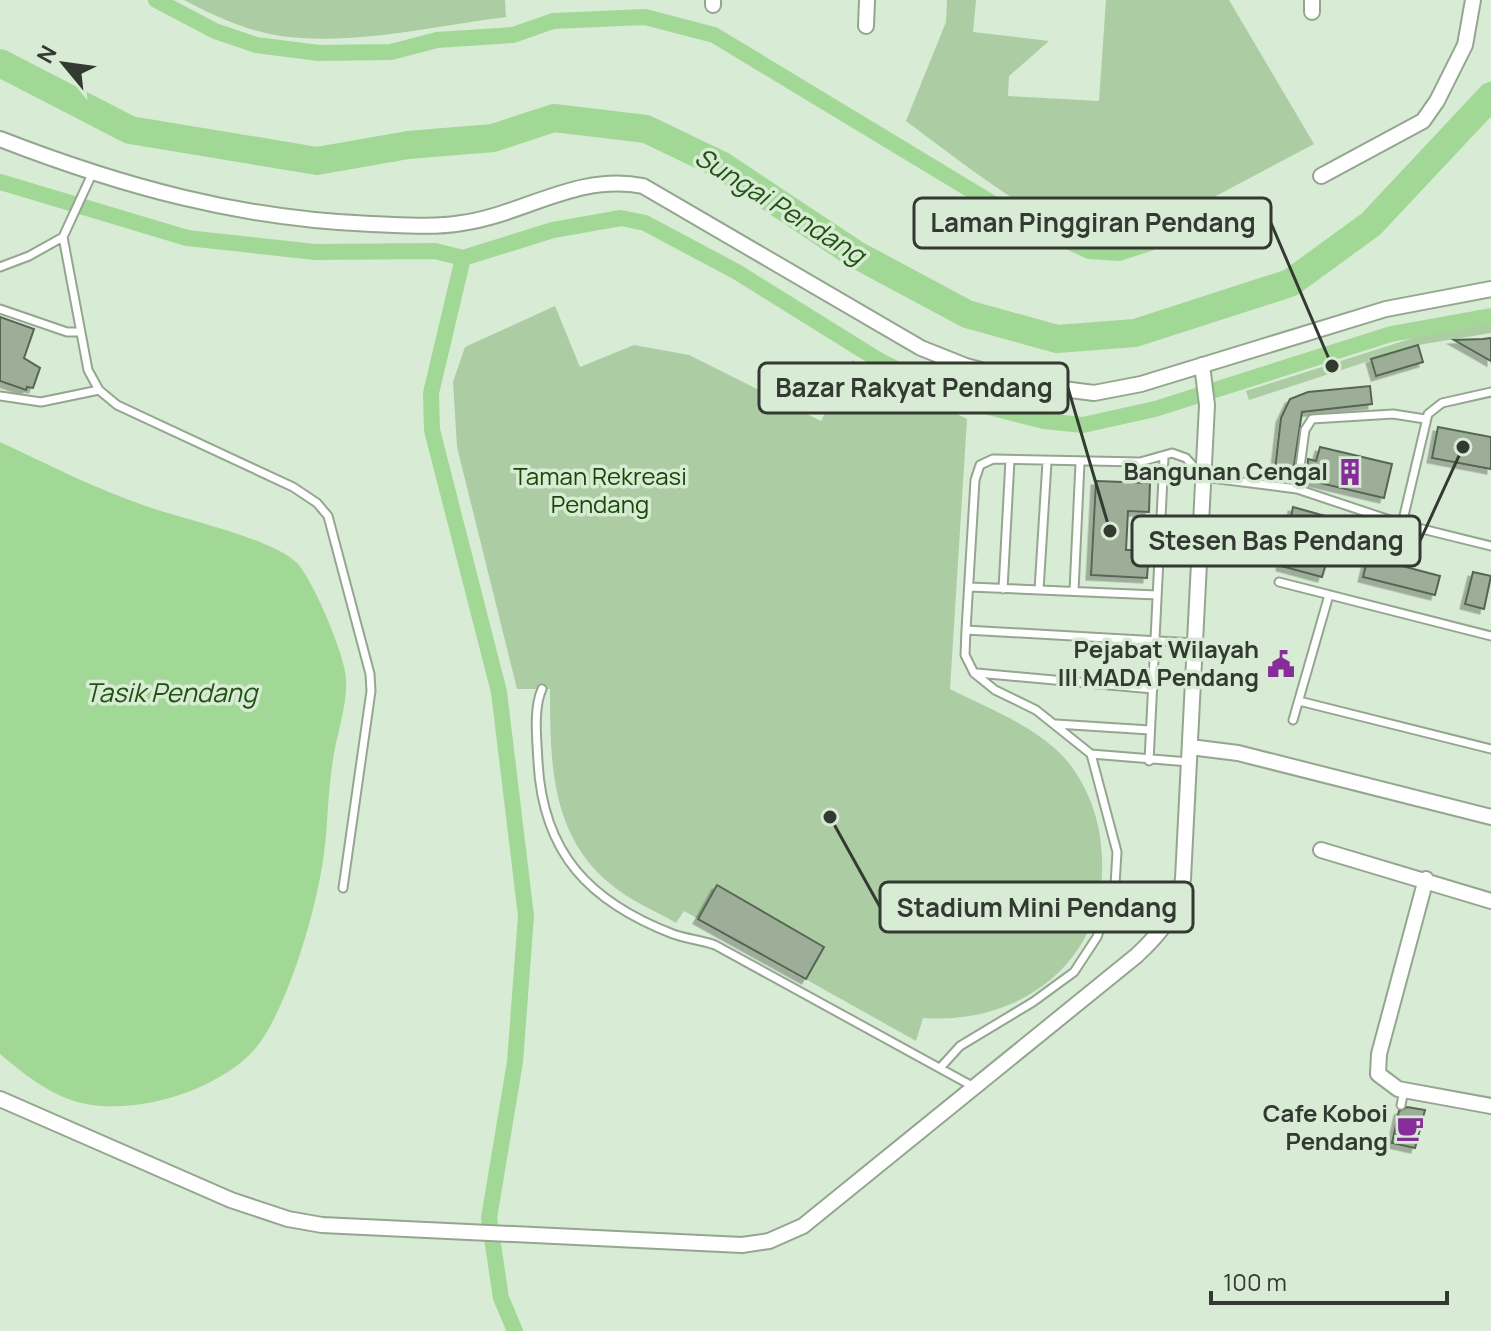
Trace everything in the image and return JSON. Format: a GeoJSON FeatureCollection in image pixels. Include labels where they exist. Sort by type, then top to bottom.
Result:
{"type":"FeatureCollection","features":[{"type":"Feature","properties":{"kind":"street"},"geometry":{"type":"LineString","coordinates":[[866,26],[867,0]]}},
{"type":"Feature","properties":{"kind":"street"},"geometry":{"type":"LineString","coordinates":[[1321,176],[1423,121],[1465,45],[1473,0]]}},
{"type":"Feature","properties":{"kind":"street"},"geometry":{"type":"LineString","coordinates":[[0,139],[92,174],[207,205],[262,215],[432,226],[493,216],[597,182],[621,182],[663,195],[921,348],[966,366],[1040,386],[1094,393],[1141,384],[1365,315],[1491,289]]}},
{"type":"Feature","properties":{"kind":"street"},"geometry":{"type":"LineString","coordinates":[[0,1099],[231,1200],[274,1215],[322,1225],[742,1245],[769,1241],[803,1226],[1136,956],[1166,926],[1180,897],[1207,405],[1202,365]]}},
{"type":"Feature","properties":{"kind":"street"},"geometry":{"type":"LineString","coordinates":[[1189,755],[1238,753],[1491,817]]}},
{"type":"Feature","properties":{"kind":"street"},"geometry":{"type":"LineString","coordinates":[[1321,850],[1491,901]]}},
{"type":"Feature","properties":{"kind":"street"},"geometry":{"type":"LineString","coordinates":[[1426,879],[1379,1054],[1378,1074],[1403,1098],[1491,1106]]}},
{"type":"Feature","properties":{"kind":"lane"},"geometry":{"type":"LineString","coordinates":[[0,267],[29,256],[63,237],[92,174]]}},
{"type":"Feature","properties":{"kind":"lane"},"geometry":{"type":"LineString","coordinates":[[63,237],[88,370],[99,390],[117,405],[293,487],[317,503],[328,516],[370,674],[371,691],[343,888]]}},
{"type":"Feature","properties":{"kind":"lane"},"geometry":{"type":"LineString","coordinates":[[0,309],[67,332],[81,332]]}},
{"type":"Feature","properties":{"kind":"lane"},"geometry":{"type":"LineString","coordinates":[[0,396],[41,402],[99,390]]}},
{"type":"Feature","properties":{"kind":"lane"},"geometry":{"type":"LineString","coordinates":[[1402,524],[1425,419],[1431,410],[1442,403],[1491,392]]}},
{"type":"Feature","properties":{"kind":"lane"},"geometry":{"type":"LineString","coordinates":[[1297,489],[1305,430],[1312,419],[1393,414],[1425,419]]}},
{"type":"Feature","properties":{"kind":"lane"},"geometry":{"type":"LineString","coordinates":[[1189,755],[1149,761],[1091,754],[1036,710],[995,690],[974,673],[965,655],[975,480],[980,465],[993,459],[1140,462],[1172,453],[1186,458],[1203,477],[1297,489],[1402,524],[1491,546]]}},
{"type":"Feature","properties":{"kind":"lane"},"geometry":{"type":"LineString","coordinates":[[1149,761],[1164,457]]}},
{"type":"Feature","properties":{"kind":"lane"},"geometry":{"type":"LineString","coordinates":[[1003,589],[1010,460]]}},
{"type":"Feature","properties":{"kind":"lane"},"geometry":{"type":"LineString","coordinates":[[1039,590],[1047,462]]}},
{"type":"Feature","properties":{"kind":"lane"},"geometry":{"type":"LineString","coordinates":[[1074,591],[1080,463]]}},
{"type":"Feature","properties":{"kind":"lane"},"geometry":{"type":"LineString","coordinates":[[1279,582],[1491,636]]}},
{"type":"Feature","properties":{"kind":"lane"},"geometry":{"type":"LineString","coordinates":[[969,587],[1157,595]]}},
{"type":"Feature","properties":{"kind":"lane"},"geometry":{"type":"LineString","coordinates":[[1293,720],[1329,595]]}},
{"type":"Feature","properties":{"kind":"lane"},"geometry":{"type":"LineString","coordinates":[[966,630],[1194,643]]}},
{"type":"Feature","properties":{"kind":"lane"},"geometry":{"type":"LineString","coordinates":[[974,673],[1153,689]]}},
{"type":"Feature","properties":{"kind":"lane"},"geometry":{"type":"LineString","coordinates":[[542,689],[537,738],[539,779],[546,814],[559,850],[585,883],[618,907],[671,933],[715,945],[974,1087]]}},
{"type":"Feature","properties":{"kind":"lane"},"geometry":{"type":"LineString","coordinates":[[1299,701],[1491,749]]}},
{"type":"Feature","properties":{"kind":"lane"},"geometry":{"type":"LineString","coordinates":[[1056,724],[1150,730]]}},
{"type":"Feature","properties":{"kind":"lane"},"geometry":{"type":"LineString","coordinates":[[940,1068],[960,1046],[1033,1002],[1074,972],[1097,937],[1115,885],[1117,852],[1091,754]]}},
{"type":"Feature","properties":{"kind":"green space"},"geometry":{"type":"Polygon","coordinates":[[[184,0],[505,0],[506,17],[394,34],[309,38],[255,31],[184,0]]]}},
{"type":"Feature","properties":{"kind":"green space"},"geometry":{"type":"Polygon","coordinates":[[[947,0],[976,0],[973,32],[1049,41],[1009,76],[1008,96],[1099,101],[1106,0],[1229,0],[1314,144],[1135,239],[1113,242],[1087,237],[1033,211],[906,121],[946,22],[947,0]]]}},
{"type":"Feature","properties":{"kind":"green space","name":"Taman Rekreasi Pendang"},"geometry":{"type":"Polygon","coordinates":[[[555,306],[580,367],[634,345],[689,355],[821,421],[852,360],[967,419],[950,689],[1013,720],[1056,750],[1082,784],[1093,807],[1099,832],[1102,858],[1100,895],[1090,927],[1073,956],[1051,979],[1024,998],[993,1010],[959,1017],[923,1018],[916,1041],[684,911],[676,923],[644,906],[613,886],[592,866],[565,821],[558,796],[553,770],[550,689],[517,689],[457,447],[453,382],[465,347],[555,306]]]}},
{"type":"Feature","properties":{"kind":"green space"},"geometry":{"type":"Polygon","coordinates":[[[1491,323],[1491,333],[1418,345],[1249,400],[1246,391],[1416,337],[1491,323]]]}},
{"type":"Feature","properties":{"kind":"water","name":"Tasik Pendang"},"geometry":{"type":"Polygon","coordinates":[[[0,442],[125,498],[245,537],[283,553],[303,570],[319,599],[344,667],[345,700],[332,767],[322,867],[310,922],[291,980],[268,1031],[255,1049],[218,1078],[169,1098],[117,1106],[71,1100],[42,1086],[0,1054],[0,442]]]}},
{"type":"Feature","properties":{"kind":"building"},"geometry":{"type":"Polygon","coordinates":[[[0,317],[34,329],[24,358],[40,368],[33,388],[27,387],[26,390],[0,381],[0,317]]]}},
{"type":"Feature","properties":{"kind":"building"},"geometry":{"type":"Polygon","coordinates":[[[1491,338],[1491,361],[1454,340],[1483,339],[1491,338]]]}},
{"type":"Feature","properties":{"kind":"building"},"geometry":{"type":"Polygon","coordinates":[[[1418,345],[1423,362],[1376,376],[1371,359],[1418,345]]]}},
{"type":"Feature","properties":{"kind":"building"},"geometry":{"type":"Polygon","coordinates":[[[1370,386],[1372,404],[1302,412],[1293,472],[1275,470],[1281,418],[1290,399],[1308,392],[1370,386]]]}},
{"type":"Feature","properties":{"kind":"building"},"geometry":{"type":"Polygon","coordinates":[[[1438,427],[1491,437],[1491,469],[1432,458],[1438,427]]]}},
{"type":"Feature","properties":{"kind":"building","name":"Bangunan Cengal"},"geometry":{"type":"Polygon","coordinates":[[[1320,447],[1392,464],[1384,498],[1307,480],[1308,459],[1316,461],[1320,447]]]}},
{"type":"Feature","properties":{"kind":"building"},"geometry":{"type":"Polygon","coordinates":[[[1096,481],[1150,483],[1149,512],[1128,511],[1126,550],[1149,550],[1147,578],[1091,575],[1096,481]]]}},
{"type":"Feature","properties":{"kind":"building"},"geometry":{"type":"Polygon","coordinates":[[[1293,507],[1361,526],[1351,560],[1329,554],[1322,577],[1281,566],[1293,507]]]}},
{"type":"Feature","properties":{"kind":"building"},"geometry":{"type":"Polygon","coordinates":[[[1368,557],[1440,576],[1435,595],[1363,577],[1368,557]]]}},
{"type":"Feature","properties":{"kind":"building"},"geometry":{"type":"Polygon","coordinates":[[[1473,572],[1491,576],[1484,609],[1465,604],[1473,572]]]}},
{"type":"Feature","properties":{"kind":"building"},"geometry":{"type":"Polygon","coordinates":[[[717,885],[824,947],[806,979],[698,919],[717,885]]]}},
{"type":"Feature","properties":{"kind":"building"},"geometry":{"type":"Polygon","coordinates":[[[1407,1107],[1425,1110],[1415,1148],[1392,1143],[1399,1111],[1407,1107]]]}},
{"type":"Feature","properties":{"kind":"waterway"},"geometry":{"type":"LineString","coordinates":[[156,0],[215,31],[256,45],[319,53],[391,52],[437,40],[513,35],[553,21],[645,17],[714,35],[1007,212],[1089,251],[1119,253],[1150,243],[1218,207]]}},
{"type":"Feature","properties":{"kind":"waterway","name":"Sungai Pendang"},"geometry":{"type":"LineString","coordinates":[[0,63],[130,130],[317,161],[408,145],[493,138],[554,118],[646,129],[721,165],[855,254],[967,314],[1057,339],[1135,333],[1290,283],[1371,224],[1491,96]]}},
{"type":"Feature","properties":{"kind":"waterway"},"geometry":{"type":"LineString","coordinates":[[0,182],[187,238],[315,252],[435,251],[463,258],[553,230],[621,218],[645,223],[737,272],[880,361],[926,384],[989,407],[1044,421],[1083,425],[1155,409],[1391,334],[1491,316]]}},
{"type":"Feature","properties":{"kind":"waterway"},"geometry":{"type":"LineString","coordinates":[[463,258],[431,393],[432,430],[499,692],[526,916],[515,1062],[489,1218],[501,1298],[515,1331]]}},
{"type":"Feature","properties":{"kind":"place","name":"Laman Pinggiran Pendang"},"geometry":{"type":"Point","coordinates":[1332,366]}},
{"type":"Feature","properties":{"kind":"place","name":"Stesen Bas Pendang"},"geometry":{"type":"Point","coordinates":[1463,447]}},
{"type":"Feature","properties":{"kind":"place","name":"Bangunan Cengal"},"geometry":{"type":"Point","coordinates":[1350,472]}},
{"type":"Feature","properties":{"kind":"place","name":"Bazar Rakyat Pendang"},"geometry":{"type":"Point","coordinates":[1110,531]}},
{"type":"Feature","properties":{"kind":"place","name":"Pejabat Wilayah III MADA Pendang"},"geometry":{"type":"Point","coordinates":[1281,664]}},
{"type":"Feature","properties":{"kind":"place","name":"Stadium Mini Pendang"},"geometry":{"type":"Point","coordinates":[830,817]}},
{"type":"Feature","properties":{"kind":"place","name":"Cafe Koboi Pendang"},"geometry":{"type":"Point","coordinates":[1410,1128]}}]}
